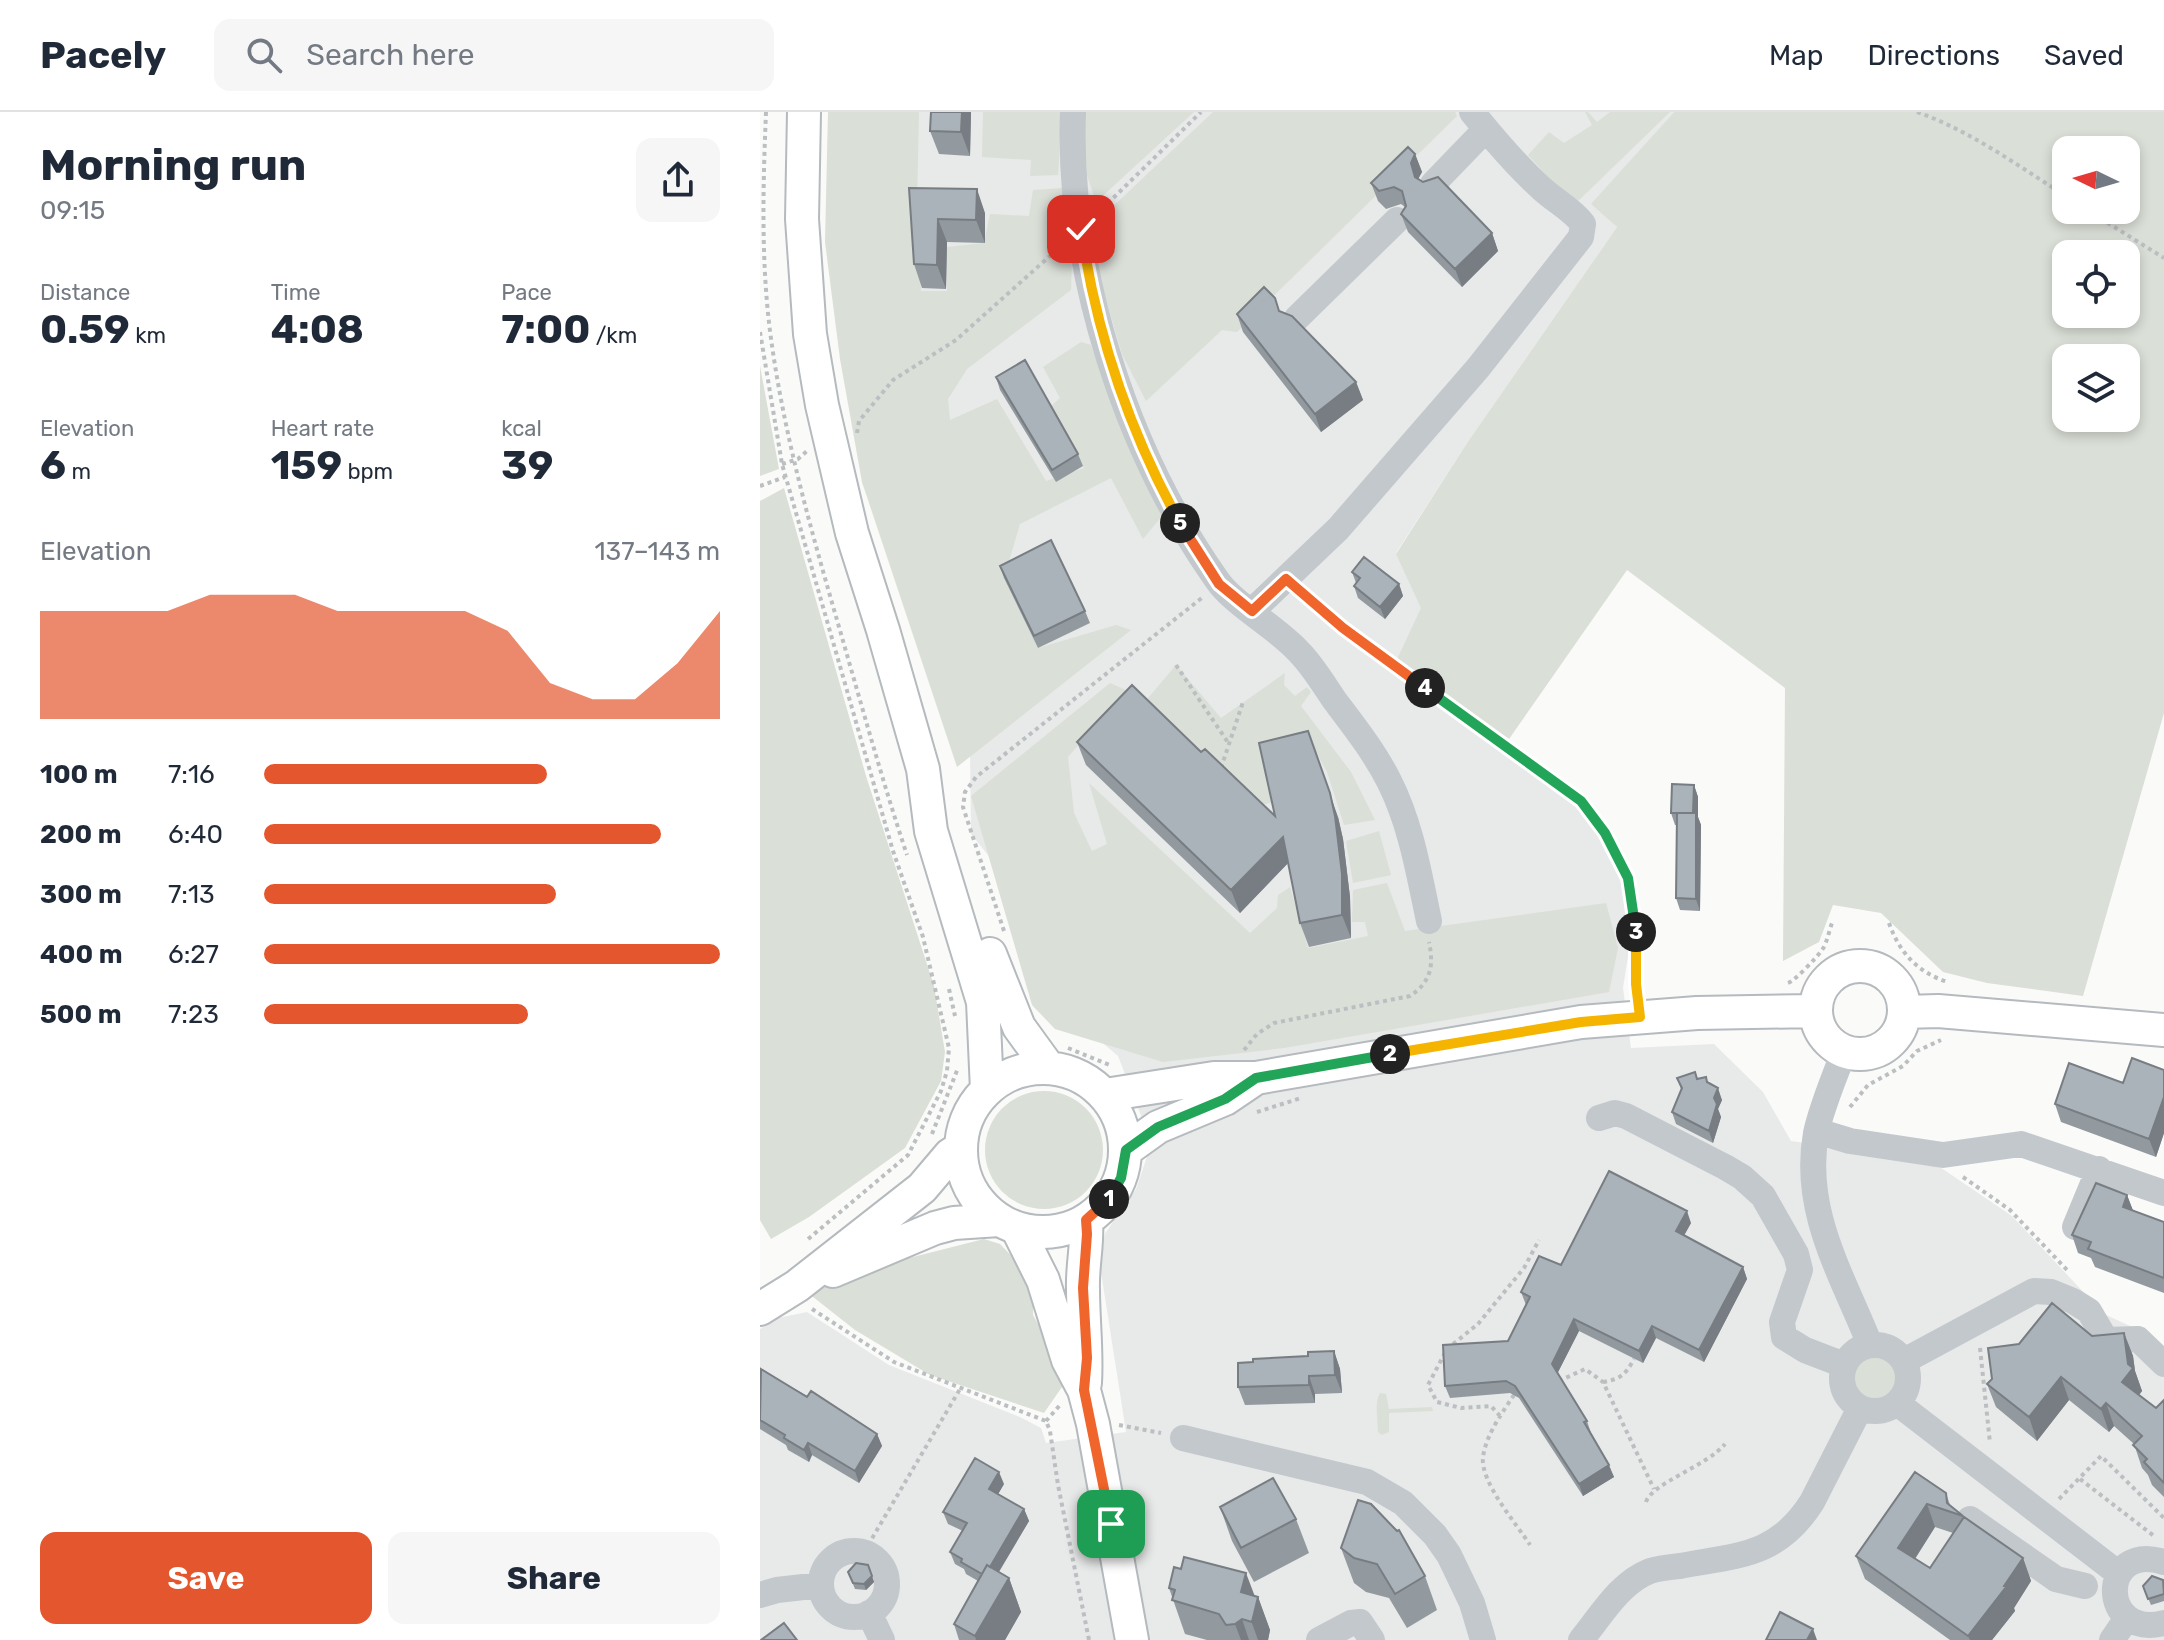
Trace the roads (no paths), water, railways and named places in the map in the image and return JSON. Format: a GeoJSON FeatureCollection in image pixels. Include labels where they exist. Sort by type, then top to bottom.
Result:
{"type":"FeatureCollection","features":[{"type":"Feature","properties":{"kind":"main road"},"geometry":{"type":"LineString","coordinates":[[804,112],[802,219],[810,334],[822,405],[852,533],[923,769],[931,831],[983,1002],[987,1090]]}},
{"type":"Feature","properties":{"kind":"main road"},"geometry":{"type":"LineString","coordinates":[[923,769],[946,817],[1009,1007],[1023,1034],[1069,1071],[1088,1081],[1214,1078],[1248,1067],[1581,1022],[1815,1011]]}},
{"type":"Feature","properties":{"kind":"main road"},"geometry":{"type":"LineString","coordinates":[[1860,965],[1875,967],[1897,984],[1905,1012],[1902,1026],[1894,1038],[1872,1053],[1858,1055],[1844,1052],[1823,1036],[1815,1011],[1823,984],[1846,967],[1860,965]]}},
{"type":"Feature","properties":{"kind":"main road"},"geometry":{"type":"LineString","coordinates":[[1905,1012],[1938,1011],[2164,1030]]}},
{"type":"Feature","properties":{"kind":"main road"},"geometry":{"type":"LineString","coordinates":[[946,1143],[987,1090],[1005,1077],[1052,1055]]}},
{"type":"Feature","properties":{"kind":"main road"},"geometry":{"type":"LineString","coordinates":[[1126,1150],[1158,1127],[1225,1099],[1248,1067]]}},
{"type":"Feature","properties":{"kind":"main road"},"geometry":{"type":"LineString","coordinates":[[760,1309],[803,1297],[935,1228],[954,1223],[1008,1224],[1052,1232],[1086,1220],[1107,1202],[1121,1178],[1126,1150],[1112,1082]]}},
{"type":"Feature","properties":{"kind":"main road"},"geometry":{"type":"LineString","coordinates":[[946,1143],[983,1206],[1008,1224],[1043,1280],[1068,1360],[1073,1397],[1093,1424],[1132,1640]]}},
{"type":"Feature","properties":{"kind":"main road"},"geometry":{"type":"LineString","coordinates":[[803,1297],[922,1188],[950,1155],[946,1143]]}},
{"type":"Feature","properties":{"kind":"main road"},"geometry":{"type":"LineString","coordinates":[[1073,1397],[1087,1358],[1083,1288],[1086,1220]]}},
{"type":"Feature","properties":{"kind":"street"},"geometry":{"type":"LineString","coordinates":[[1073,112],[1074,168],[1081,229],[1107,354],[1133,424],[1179,520],[1219,584],[1300,652],[1390,782],[1414,850],[1429,921]]}},
{"type":"Feature","properties":{"kind":"street"},"geometry":{"type":"LineString","coordinates":[[1252,611],[1338,529],[1478,368],[1581,237],[1583,224],[1578,218],[1542,190],[1479,121],[1433,184]]}},
{"type":"Feature","properties":{"kind":"street"},"geometry":{"type":"LineString","coordinates":[[1297,318],[1397,220]]}},
{"type":"Feature","properties":{"kind":"street"},"geometry":{"type":"LineString","coordinates":[[1844,1052],[1817,1131],[1812,1174],[1817,1212],[1870,1345]]}},
{"type":"Feature","properties":{"kind":"street"},"geometry":{"type":"LineString","coordinates":[[1599,1118],[1615,1113],[1626,1116],[1725,1167],[1763,1196],[1796,1254],[1800,1270],[1782,1322],[1784,1337],[1805,1350],[1844,1365]]}},
{"type":"Feature","properties":{"kind":"street"},"geometry":{"type":"LineString","coordinates":[[1817,1131],[1850,1141],[1943,1155],[2021,1144],[2164,1193]]}},
{"type":"Feature","properties":{"kind":"street"},"geometry":{"type":"LineString","coordinates":[[2075,1227],[2099,1169]]}},
{"type":"Feature","properties":{"kind":"street"},"geometry":{"type":"LineString","coordinates":[[1904,1361],[2034,1291],[2051,1292],[2073,1301],[2089,1311],[2106,1340],[2138,1339],[2164,1364]]}},
{"type":"Feature","properties":{"kind":"street"},"geometry":{"type":"LineString","coordinates":[[1870,1345],[1883,1345],[1897,1353],[1908,1372],[1908,1383],[1897,1403],[1887,1409],[1875,1411],[1860,1408],[1847,1396],[1842,1386],[1844,1365],[1850,1355],[1870,1345]]}},
{"type":"Feature","properties":{"kind":"street"},"geometry":{"type":"LineString","coordinates":[[1897,1403],[2116,1579]]}},
{"type":"Feature","properties":{"kind":"street"},"geometry":{"type":"LineString","coordinates":[[1581,1640],[1630,1582],[1650,1571],[1759,1551],[1778,1541],[1803,1516],[1812,1502],[1860,1408]]}},
{"type":"Feature","properties":{"kind":"street"},"geometry":{"type":"LineString","coordinates":[[1183,1438],[1367,1482],[1403,1503],[1435,1535],[1449,1555],[1472,1603],[1477,1638]]}},
{"type":"Feature","properties":{"kind":"street"},"geometry":{"type":"LineString","coordinates":[[1970,1519],[2078,1597],[2116,1579],[2127,1564],[2146,1558],[2164,1562]]}},
{"type":"Feature","properties":{"kind":"street"},"geometry":{"type":"LineString","coordinates":[[844,1552],[864,1552],[871,1556],[883,1568],[886,1585],[882,1601],[869,1613],[851,1616],[833,1609],[821,1585],[827,1565],[844,1552]]}},
{"type":"Feature","properties":{"kind":"street"},"geometry":{"type":"LineString","coordinates":[[2116,1579],[2114,1598],[2127,1618],[2148,1626],[2164,1623]]}},
{"type":"Feature","properties":{"kind":"street"},"geometry":{"type":"LineString","coordinates":[[760,1595],[821,1585]]}},
{"type":"Feature","properties":{"kind":"street"},"geometry":{"type":"LineString","coordinates":[[869,1613],[882,1640]]}},
{"type":"Feature","properties":{"kind":"street"},"geometry":{"type":"LineString","coordinates":[[2112,1640],[2127,1618]]}},
{"type":"Feature","properties":{"kind":"street"},"geometry":{"type":"LineString","coordinates":[[1319,1640],[1351,1623],[1360,1622],[1372,1640]]}}]}
